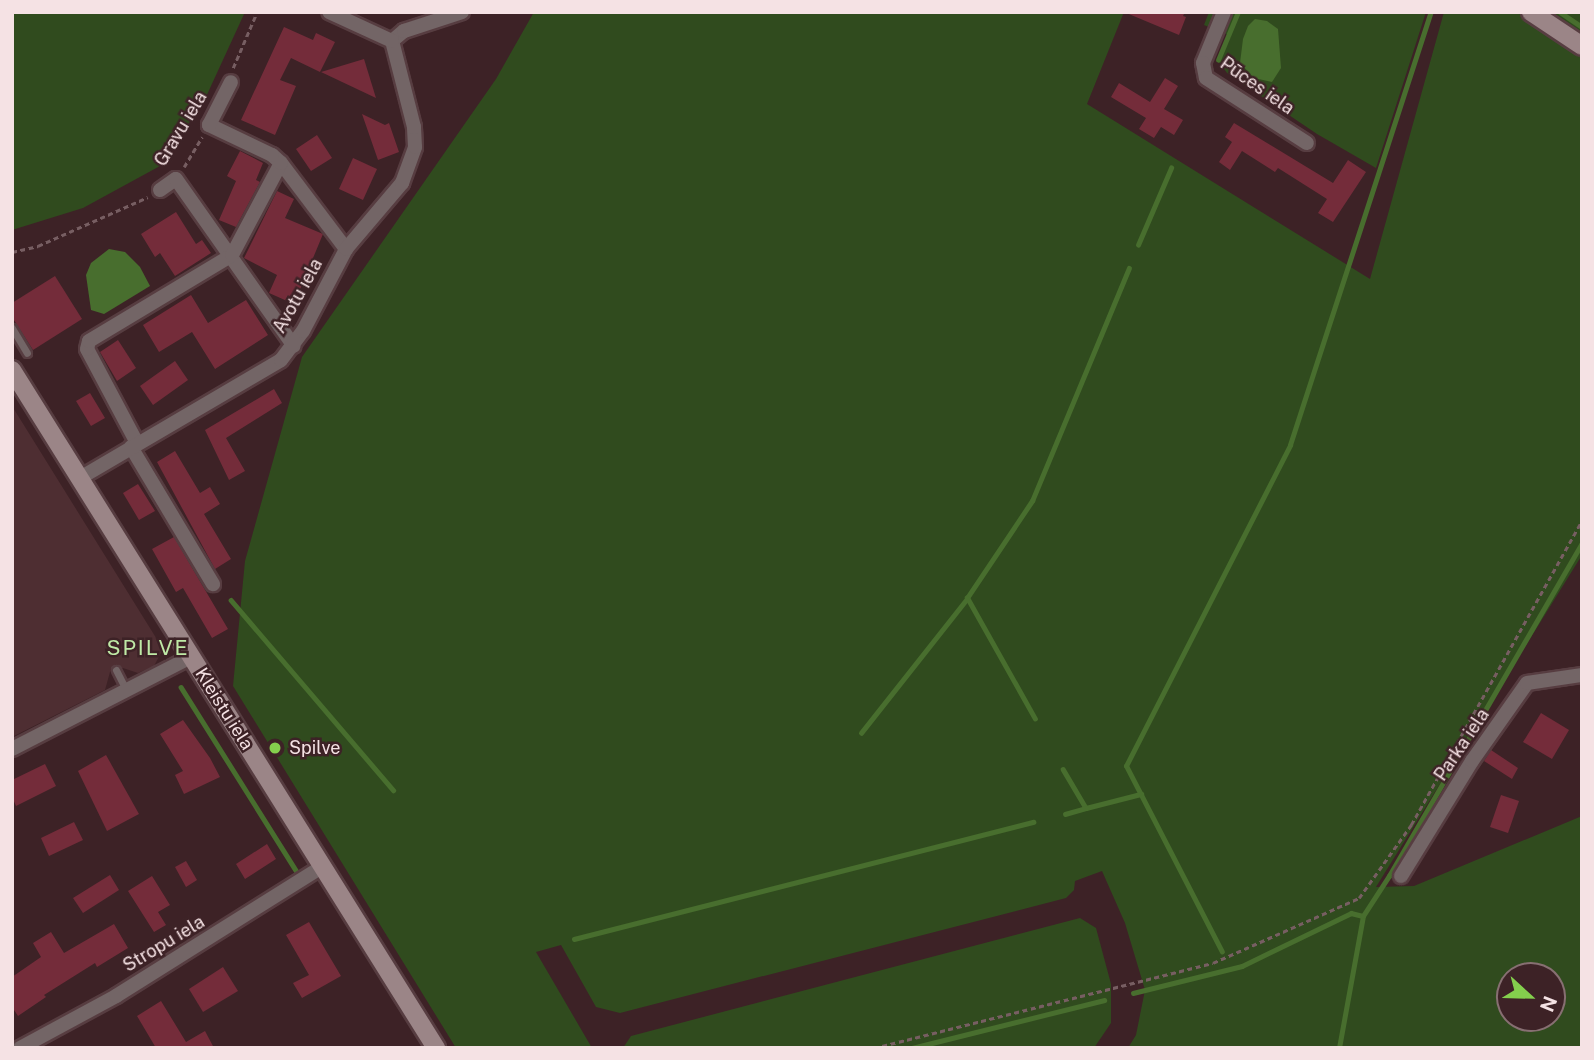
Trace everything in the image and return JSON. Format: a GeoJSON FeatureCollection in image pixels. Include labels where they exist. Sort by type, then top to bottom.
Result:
{"type":"FeatureCollection","features":[{"type":"Feature","properties":{"kind":"street"},"geometry":{"type":"LineString","coordinates":[[328,12],[391,41],[404,31],[462,12]]}},
{"type":"Feature","properties":{"kind":"street","name":"Pūces iela"},"geometry":{"type":"LineString","coordinates":[[1224,12],[1203,63],[1206,78],[1307,143]]}},
{"type":"Feature","properties":{"kind":"street"},"geometry":{"type":"LineString","coordinates":[[1531,12],[1582,46]]}},
{"type":"Feature","properties":{"kind":"street","name":"Avotu iela"},"geometry":{"type":"LineString","coordinates":[[80,478],[281,360],[294,346],[346,249],[402,183],[413,155],[414,127],[391,41]]}},
{"type":"Feature","properties":{"kind":"street","name":"Gravu iela"},"geometry":{"type":"LineString","coordinates":[[209,125],[231,82]]}},
{"type":"Feature","properties":{"kind":"street"},"geometry":{"type":"LineString","coordinates":[[209,125],[272,155],[281,163],[346,249]]}},
{"type":"Feature","properties":{"kind":"street"},"geometry":{"type":"LineString","coordinates":[[213,583],[134,445],[86,349],[89,341],[232,255],[281,163]]}},
{"type":"Feature","properties":{"kind":"street","name":"Gravu iela"},"geometry":{"type":"LineString","coordinates":[[160,190],[176,179]]}},
{"type":"Feature","properties":{"kind":"street"},"geometry":{"type":"LineString","coordinates":[[176,179],[294,346]]}},
{"type":"Feature","properties":{"kind":"street","name":"Kleistu iela"},"geometry":{"type":"LineString","coordinates":[[12,370],[436,1048]]}},
{"type":"Feature","properties":{"kind":"street"},"geometry":{"type":"LineString","coordinates":[[12,749],[191,657]]}},
{"type":"Feature","properties":{"kind":"street","name":"Parka iela"},"geometry":{"type":"LineString","coordinates":[[1401,876],[1472,761],[1527,683],[1582,675]]}},
{"type":"Feature","properties":{"kind":"street","name":"Stropu iela"},"geometry":{"type":"LineString","coordinates":[[20,1048],[116,996],[323,866]]}},
{"type":"Feature","properties":{"kind":"lane"},"geometry":{"type":"LineString","coordinates":[[12,328],[27,353]]}},
{"type":"Feature","properties":{"kind":"lane"},"geometry":{"type":"LineString","coordinates":[[116,670],[127,691]]}},
{"type":"Feature","properties":{"kind":"path","name":"Gravu iela"},"geometry":{"type":"LineString","coordinates":[[231,82],[257,12]]}},
{"type":"Feature","properties":{"kind":"path","name":"Gravu iela"},"geometry":{"type":"LineString","coordinates":[[176,179],[209,125]]}},
{"type":"Feature","properties":{"kind":"path","name":"Gravu iela"},"geometry":{"type":"LineString","coordinates":[[12,252],[38,246],[134,205],[160,190]]}},
{"type":"Feature","properties":{"kind":"path"},"geometry":{"type":"LineString","coordinates":[[874,1048],[1213,963],[1359,898],[1411,825],[1582,520]]}},
{"type":"Feature","properties":{"kind":"shaded area"},"geometry":{"type":"Polygon","coordinates":[[[12,12],[245,12],[205,99],[160,166],[83,208],[12,230],[12,12]]]}},
{"type":"Feature","properties":{"kind":"shaded area"},"geometry":{"type":"Polygon","coordinates":[[[534,12],[1124,12],[1087,104],[1370,279],[1444,12],[1582,12],[1582,555],[1376,887],[1414,886],[1582,816],[1582,1048],[1128,1048],[1136,1035],[1145,990],[1125,923],[1102,871],[1075,881],[1074,890],[1066,898],[620,1013],[596,1007],[561,945],[536,952],[592,1048],[456,1048],[233,686],[245,561],[302,357],[496,79],[534,12]]]}},
{"type":"Feature","properties":{"kind":"shaded area"},"geometry":{"type":"Polygon","coordinates":[[[1209,12],[1426,12],[1376,168],[1317,134],[1227,73],[1219,62],[1231,36],[1204,25],[1209,12]]]}},
{"type":"Feature","properties":{"kind":"shaded area"},"geometry":{"type":"Polygon","coordinates":[[[1255,19],[1267,21],[1278,29],[1281,68],[1272,82],[1254,78],[1240,63],[1243,39],[1248,26],[1255,19]]]}},
{"type":"Feature","properties":{"kind":"shaded area"},"geometry":{"type":"Polygon","coordinates":[[[109,249],[125,252],[140,267],[150,286],[104,314],[91,310],[86,275],[91,263],[109,249]]]}},
{"type":"Feature","properties":{"kind":"shaded area"},"geometry":{"type":"Polygon","coordinates":[[[12,406],[163,649],[154,666],[138,673],[123,668],[110,672],[105,690],[12,737],[12,406]]]}},
{"type":"Feature","properties":{"kind":"shaded area"},"geometry":{"type":"Polygon","coordinates":[[[1080,918],[1096,928],[1111,984],[1111,1023],[1094,1048],[623,1048],[631,1036],[1080,918]]]}},
{"type":"Feature","properties":{"kind":"building"},"geometry":{"type":"Polygon","coordinates":[[[1124,12],[1185,12],[1183,16],[1186,17],[1179,35],[1124,12]]]}},
{"type":"Feature","properties":{"kind":"building"},"geometry":{"type":"Polygon","coordinates":[[[284,27],[313,40],[316,33],[335,42],[320,72],[291,58],[280,80],[296,86],[275,135],[241,120],[284,27]]]}},
{"type":"Feature","properties":{"kind":"building"},"geometry":{"type":"Polygon","coordinates":[[[364,59],[376,98],[321,72],[364,59]]]}},
{"type":"Feature","properties":{"kind":"building"},"geometry":{"type":"Polygon","coordinates":[[[1165,78],[1178,86],[1164,109],[1183,120],[1174,135],[1161,127],[1154,138],[1139,129],[1146,118],[1111,97],[1119,83],[1150,102],[1165,78]]]}},
{"type":"Feature","properties":{"kind":"building"},"geometry":{"type":"Polygon","coordinates":[[[362,114],[385,125],[389,123],[399,152],[378,160],[362,114]]]}},
{"type":"Feature","properties":{"kind":"building"},"geometry":{"type":"Polygon","coordinates":[[[1234,123],[1333,183],[1348,160],[1366,172],[1333,222],[1318,213],[1327,199],[1278,168],[1275,172],[1242,151],[1230,170],[1219,162],[1232,142],[1225,137],[1234,123]]]}},
{"type":"Feature","properties":{"kind":"building"},"geometry":{"type":"Polygon","coordinates":[[[317,135],[332,158],[311,171],[296,149],[317,135]]]}},
{"type":"Feature","properties":{"kind":"building"},"geometry":{"type":"Polygon","coordinates":[[[240,151],[263,163],[256,180],[260,182],[236,227],[219,220],[236,181],[227,176],[240,151]]]}},
{"type":"Feature","properties":{"kind":"building"},"geometry":{"type":"Polygon","coordinates":[[[353,158],[377,169],[363,200],[339,189],[353,158]]]}},
{"type":"Feature","properties":{"kind":"building"},"geometry":{"type":"Polygon","coordinates":[[[277,191],[294,199],[285,218],[323,234],[294,304],[269,293],[277,275],[244,258],[277,191]]]}},
{"type":"Feature","properties":{"kind":"building"},"geometry":{"type":"Polygon","coordinates":[[[176,212],[196,244],[202,240],[211,253],[175,276],[160,253],[155,257],[141,234],[176,212]]]}},
{"type":"Feature","properties":{"kind":"building"},"geometry":{"type":"Polygon","coordinates":[[[55,276],[82,319],[33,350],[12,317],[12,303],[55,276]]]}},
{"type":"Feature","properties":{"kind":"building"},"geometry":{"type":"Polygon","coordinates":[[[191,295],[208,323],[246,300],[268,335],[215,369],[192,332],[159,352],[143,325],[191,295]]]}},
{"type":"Feature","properties":{"kind":"building"},"geometry":{"type":"Polygon","coordinates":[[[118,340],[136,368],[117,381],[100,352],[118,340]]]}},
{"type":"Feature","properties":{"kind":"building"},"geometry":{"type":"Polygon","coordinates":[[[175,361],[188,380],[153,405],[140,386],[175,361]]]}},
{"type":"Feature","properties":{"kind":"building"},"geometry":{"type":"Polygon","coordinates":[[[274,389],[282,403],[226,438],[245,471],[229,480],[205,430],[274,389]]]}},
{"type":"Feature","properties":{"kind":"building"},"geometry":{"type":"Polygon","coordinates":[[[90,393],[105,418],[91,426],[76,401],[90,393]]]}},
{"type":"Feature","properties":{"kind":"building"},"geometry":{"type":"Polygon","coordinates":[[[175,451],[200,493],[210,487],[220,504],[204,514],[231,559],[215,569],[157,462],[175,451]]]}},
{"type":"Feature","properties":{"kind":"building"},"geometry":{"type":"Polygon","coordinates":[[[138,484],[155,511],[139,520],[123,493],[138,484]]]}},
{"type":"Feature","properties":{"kind":"building"},"geometry":{"type":"Polygon","coordinates":[[[174,537],[228,629],[212,638],[183,588],[176,592],[152,549],[174,537]]]}},
{"type":"Feature","properties":{"kind":"building"},"geometry":{"type":"Polygon","coordinates":[[[1541,713],[1569,730],[1552,759],[1523,742],[1541,713]]]}},
{"type":"Feature","properties":{"kind":"building"},"geometry":{"type":"Polygon","coordinates":[[[183,720],[220,777],[184,794],[175,775],[183,771],[160,734],[183,720]]]}},
{"type":"Feature","properties":{"kind":"building"},"geometry":{"type":"Polygon","coordinates":[[[1491,750],[1518,768],[1512,779],[1484,761],[1491,750]]]}},
{"type":"Feature","properties":{"kind":"building"},"geometry":{"type":"Polygon","coordinates":[[[106,755],[139,814],[107,831],[78,771],[106,755]]]}},
{"type":"Feature","properties":{"kind":"building"},"geometry":{"type":"Polygon","coordinates":[[[45,764],[56,786],[16,806],[12,797],[12,780],[45,764]]]}},
{"type":"Feature","properties":{"kind":"building"},"geometry":{"type":"Polygon","coordinates":[[[1501,795],[1519,801],[1508,833],[1490,827],[1501,795]]]}},
{"type":"Feature","properties":{"kind":"building"},"geometry":{"type":"Polygon","coordinates":[[[74,822],[83,840],[49,856],[41,838],[74,822]]]}},
{"type":"Feature","properties":{"kind":"building"},"geometry":{"type":"Polygon","coordinates":[[[267,844],[276,859],[245,879],[236,864],[267,844]]]}},
{"type":"Feature","properties":{"kind":"building"},"geometry":{"type":"Polygon","coordinates":[[[186,861],[197,880],[186,887],[175,867],[186,861]]]}},
{"type":"Feature","properties":{"kind":"building"},"geometry":{"type":"Polygon","coordinates":[[[110,875],[119,890],[83,913],[73,898],[110,875]]]}},
{"type":"Feature","properties":{"kind":"building"},"geometry":{"type":"Polygon","coordinates":[[[152,876],[170,905],[158,912],[166,925],[154,932],[128,891],[152,876]]]}},
{"type":"Feature","properties":{"kind":"building"},"geometry":{"type":"Polygon","coordinates":[[[309,922],[341,976],[302,998],[293,983],[309,975],[286,935],[309,922]]]}},
{"type":"Feature","properties":{"kind":"building"},"geometry":{"type":"Polygon","coordinates":[[[114,924],[128,948],[97,967],[95,963],[44,995],[46,997],[18,1016],[12,1007],[12,977],[41,957],[33,943],[51,932],[64,953],[114,924]]]}},
{"type":"Feature","properties":{"kind":"building"},"geometry":{"type":"Polygon","coordinates":[[[223,967],[238,991],[203,1012],[189,989],[223,967]]]}},
{"type":"Feature","properties":{"kind":"building"},"geometry":{"type":"Polygon","coordinates":[[[161,1001],[186,1042],[205,1031],[214,1048],[156,1048],[137,1016],[161,1001]]]}},
{"type":"Feature","properties":{"kind":"waterway"},"geometry":{"type":"LineString","coordinates":[[1218,60],[1238,12]]}},
{"type":"Feature","properties":{"kind":"waterway"},"geometry":{"type":"LineString","coordinates":[[1222,952],[1126,766],[1290,445],[1431,12]]}},
{"type":"Feature","properties":{"kind":"waterway"},"geometry":{"type":"LineString","coordinates":[[1560,12],[1582,27]]}},
{"type":"Feature","properties":{"kind":"waterway"},"geometry":{"type":"LineString","coordinates":[[1138,245],[1171,168]]}},
{"type":"Feature","properties":{"kind":"waterway"},"geometry":{"type":"LineString","coordinates":[[1035,719],[967,598],[1032,501],[1129,268]]}},
{"type":"Feature","properties":{"kind":"waterway"},"geometry":{"type":"LineString","coordinates":[[1339,1048],[1363,916],[1389,876],[1582,543]]}},
{"type":"Feature","properties":{"kind":"waterway"},"geometry":{"type":"LineString","coordinates":[[861,733],[967,599]]}},
{"type":"Feature","properties":{"kind":"waterway"},"geometry":{"type":"LineString","coordinates":[[231,600],[393,790]]}},
{"type":"Feature","properties":{"kind":"waterway"},"geometry":{"type":"LineString","coordinates":[[181,687],[299,875]]}},
{"type":"Feature","properties":{"kind":"waterway"},"geometry":{"type":"LineString","coordinates":[[1063,769],[1086,808],[1141,794]]}},
{"type":"Feature","properties":{"kind":"waterway"},"geometry":{"type":"LineString","coordinates":[[1065,814],[1086,808]]}},
{"type":"Feature","properties":{"kind":"waterway"},"geometry":{"type":"LineString","coordinates":[[574,939],[1033,822]]}},
{"type":"Feature","properties":{"kind":"waterway"},"geometry":{"type":"LineString","coordinates":[[1133,993],[1242,966],[1351,913],[1363,916]]}},
{"type":"Feature","properties":{"kind":"waterway"},"geometry":{"type":"LineString","coordinates":[[912,1048],[1104,1000]]}},
{"type":"Feature","properties":{"kind":"place","name":"Spilve"},"geometry":{"type":"Point","coordinates":[275,748]}},
{"type":"Feature","properties":{"kind":"district","name":"SPILVE"},"geometry":{"type":"Point","coordinates":[148,648]}}]}
